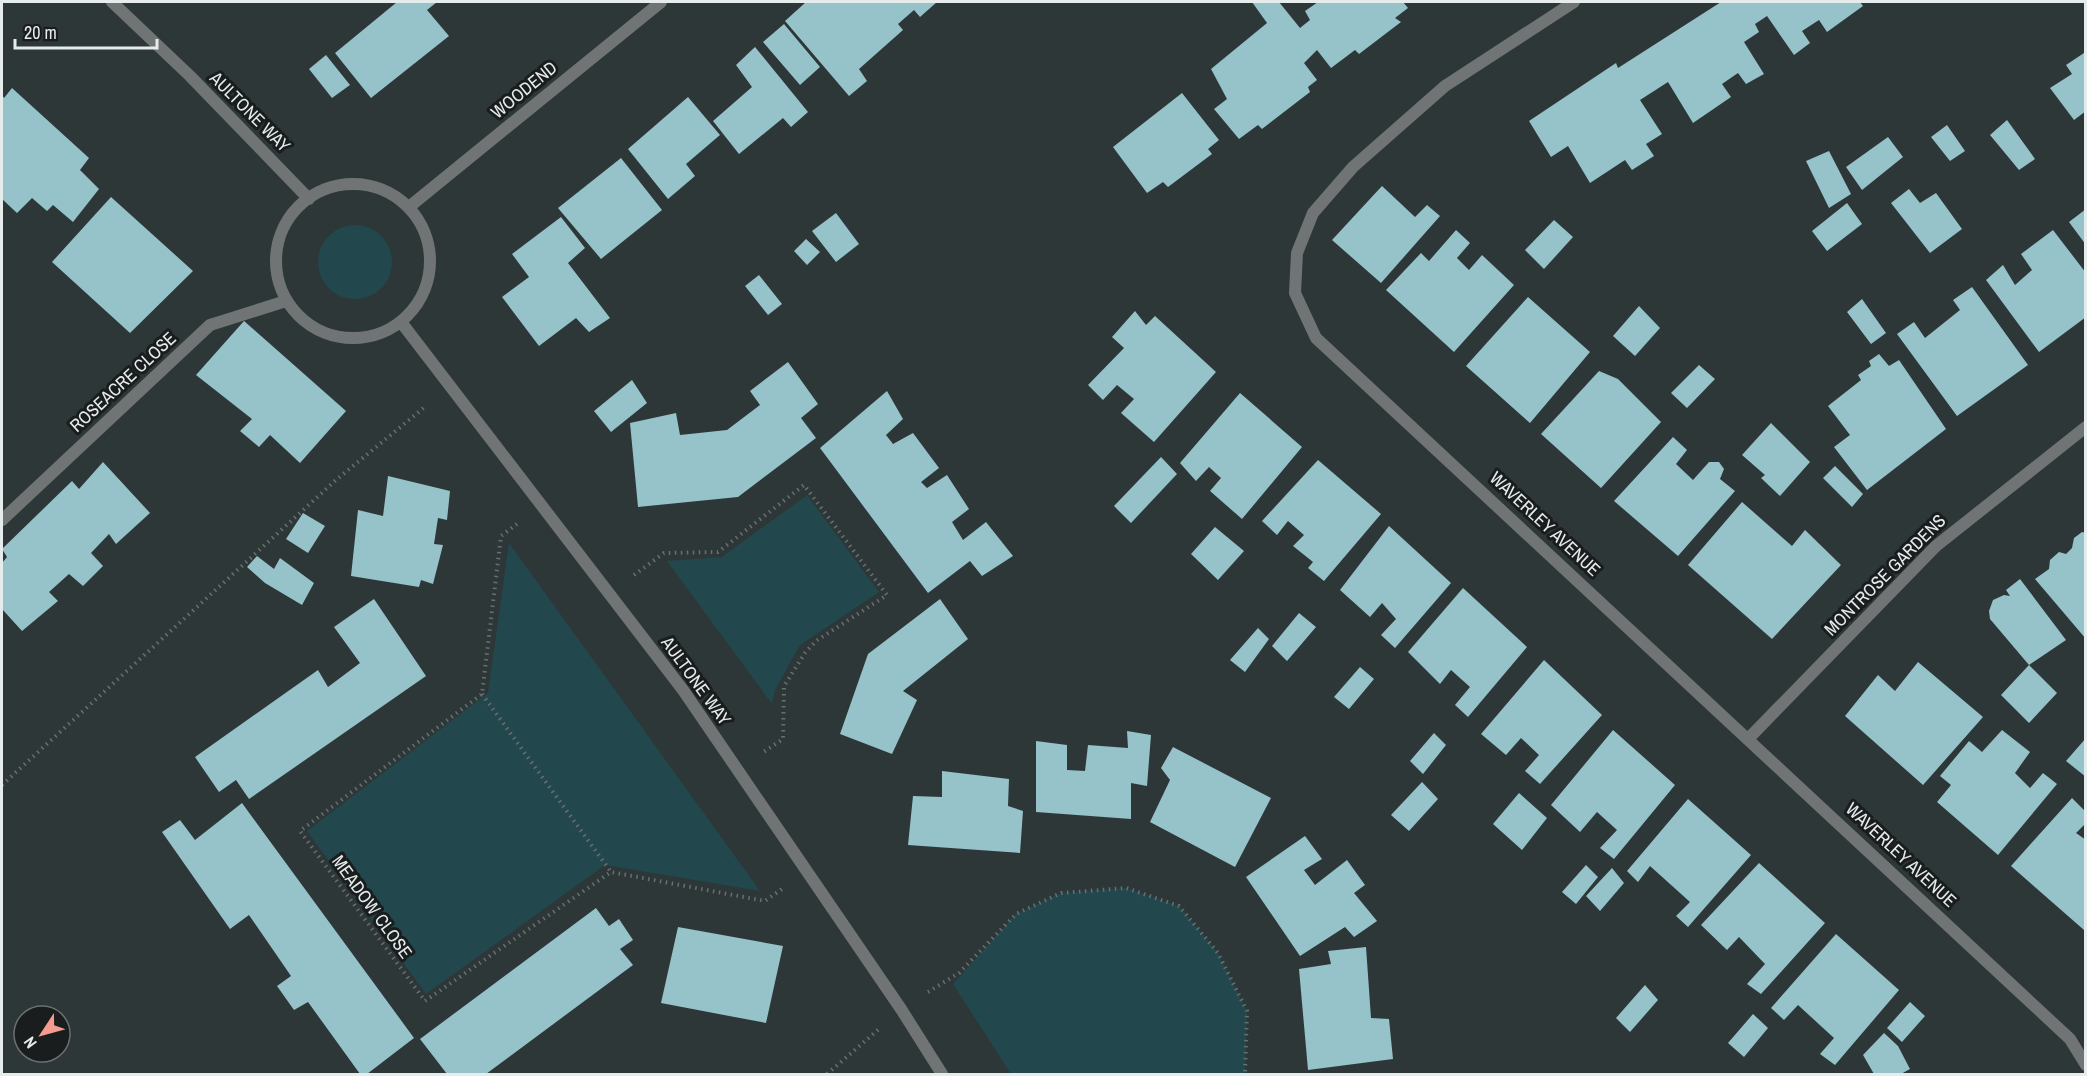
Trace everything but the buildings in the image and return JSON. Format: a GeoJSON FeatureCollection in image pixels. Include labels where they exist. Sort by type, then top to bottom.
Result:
{"type":"FeatureCollection","features":[{"type":"Feature","properties":{"kind":"street","name":"AULTONE WAY"},"geometry":{"type":"LineString","coordinates":[[112,2],[190,76],[309,199]]}},
{"type":"Feature","properties":{"kind":"street","name":"WOODEND"},"geometry":{"type":"LineString","coordinates":[[409,207],[661,2]]}},
{"type":"Feature","properties":{"kind":"street","name":"WAVERLEY AVENUE"},"geometry":{"type":"LineString","coordinates":[[1574,2],[1445,86],[1353,167],[1313,213],[1297,253],[1295,293],[1316,338],[1749,738],[2070,1039],[2085,1065]]}},
{"type":"Feature","properties":{"kind":"street"},"geometry":{"type":"LineString","coordinates":[[339,184],[364,184],[388,192],[409,207],[424,228],[430,253],[428,279],[418,303],[401,322],[378,335],[352,339],[326,334],[304,320],[286,301],[277,278],[276,254],[282,230],[309,199],[315,193],[339,184]]}},
{"type":"Feature","properties":{"kind":"street","name":"ROSEACRE CLOSE"},"geometry":{"type":"LineString","coordinates":[[2,520],[210,325],[286,301]]}},
{"type":"Feature","properties":{"kind":"street","name":"AULTONE WAY"},"geometry":{"type":"LineString","coordinates":[[401,322],[683,690],[901,1009],[942,1074]]}},
{"type":"Feature","properties":{"kind":"street","name":"MONTROSE GARDENS"},"geometry":{"type":"LineString","coordinates":[[1749,738],[1936,546],[2085,427]]}},
{"type":"Feature","properties":{"kind":"path"},"geometry":{"type":"LineString","coordinates":[[2,785],[336,480],[450,386]]}},
{"type":"Feature","properties":{"kind":"path"},"geometry":{"type":"LineString","coordinates":[[609,594],[664,553],[718,552],[804,485],[887,595],[816,641],[805,653],[784,686],[783,739],[737,770]]}},
{"type":"Feature","properties":{"kind":"path"},"geometry":{"type":"LineString","coordinates":[[540,505],[501,536],[482,694],[611,872],[765,901],[807,872]]}},
{"type":"Feature","properties":{"kind":"path","name":"MEADOW CLOSE"},"geometry":{"type":"LineString","coordinates":[[482,694],[300,831],[425,1001],[611,872]]}},
{"type":"Feature","properties":{"kind":"path"},"geometry":{"type":"LineString","coordinates":[[827,1074],[901,1009],[959,973],[1016,914],[1061,893],[1126,888],[1179,906],[1218,953],[1247,1011],[1245,1074]]}},
{"type":"Feature","properties":{"kind":"shaded area"},"geometry":{"type":"Polygon","coordinates":[[[355,225],[369,228],[381,236],[389,248],[392,262],[389,276],[381,288],[369,296],[355,299],[341,296],[329,288],[321,276],[318,262],[321,248],[329,236],[341,228],[355,225]]]}},
{"type":"Feature","properties":{"kind":"shaded area"},"geometry":{"type":"Polygon","coordinates":[[[807,495],[879,592],[800,645],[775,690],[772,704],[667,561],[722,557],[807,495]]]}},
{"type":"Feature","properties":{"kind":"shaded area"},"geometry":{"type":"Polygon","coordinates":[[[509,543],[760,891],[605,865],[426,994],[307,831],[488,693],[509,543]]]}},
{"type":"Feature","properties":{"kind":"shaded area"},"geometry":{"type":"Polygon","coordinates":[[[1126,888],[1179,906],[1218,953],[1247,1011],[1245,1074],[1011,1074],[953,984],[1016,914],[1061,893],[1126,888]]]}}]}
